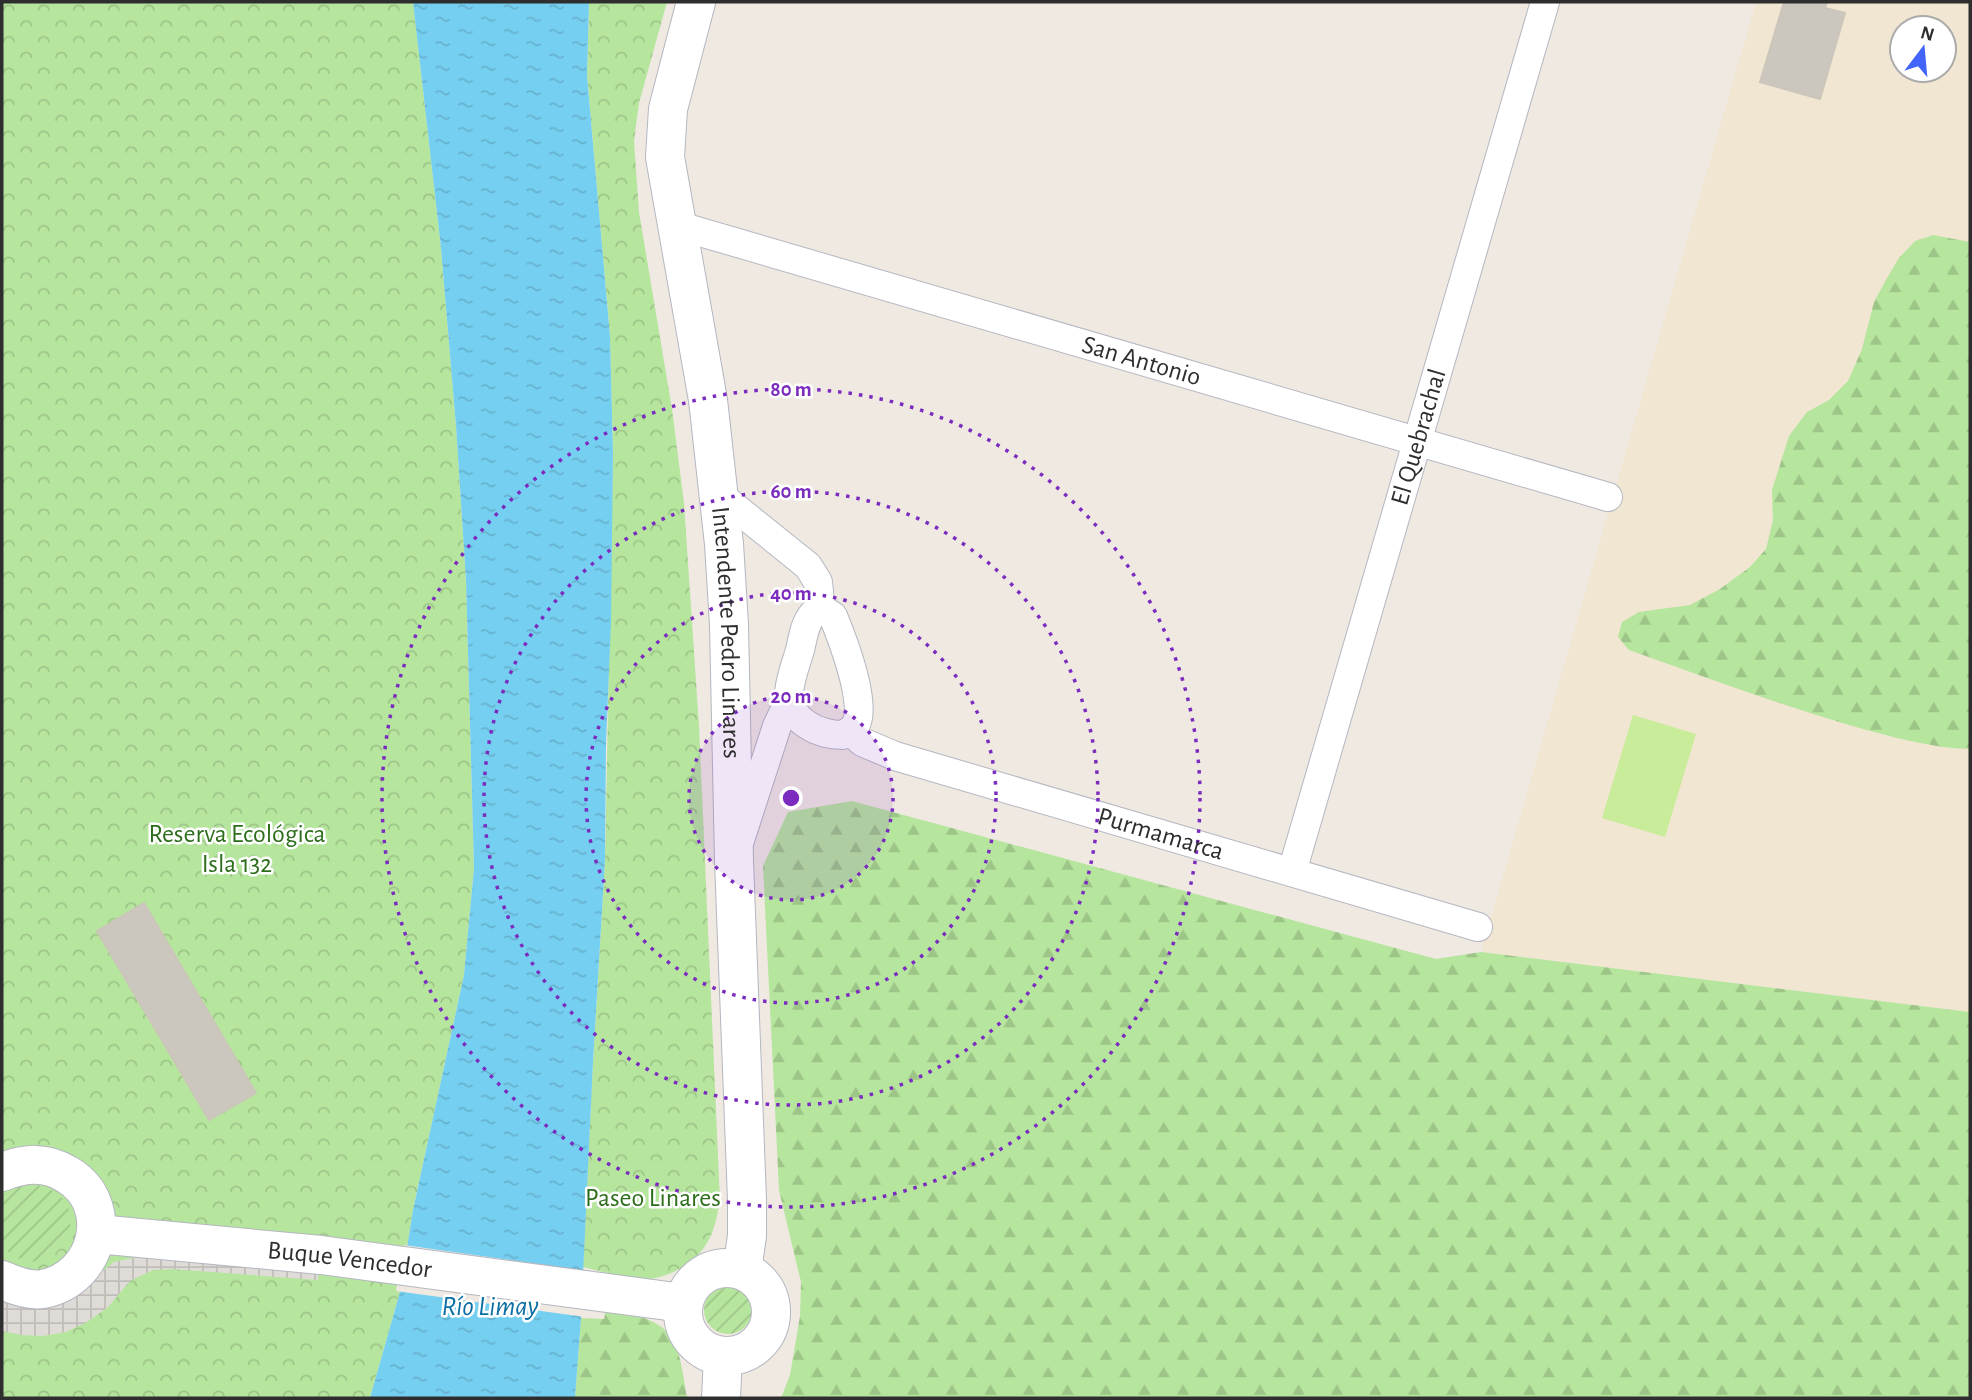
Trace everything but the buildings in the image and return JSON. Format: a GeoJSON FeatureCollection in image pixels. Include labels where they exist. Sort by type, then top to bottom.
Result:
{"type":"FeatureCollection","features":[{"type":"Feature","properties":{"kind":"main road","name":"Intendente Pedro Linares"},"geometry":{"type":"LineString","coordinates":[[696,2],[673,85],[665,132],[665,157],[708,401],[721,496],[729,625],[734,861],[747,1217],[742,1270]]}},
{"type":"Feature","properties":{"kind":"main road"},"geometry":{"type":"LineString","coordinates":[[2,1172],[19,1165],[39,1164],[59,1169],[76,1180],[89,1195],[96,1214],[97,1234],[91,1254],[79,1270],[62,1283],[42,1289],[20,1288],[2,1280]]}},
{"type":"Feature","properties":{"kind":"main road","name":"Buque Vencedor"},"geometry":{"type":"LineString","coordinates":[[97,1234],[321,1255],[683,1304]]}},
{"type":"Feature","properties":{"kind":"main road"},"geometry":{"type":"LineString","coordinates":[[716,1268],[742,1270],[753,1276],[769,1296],[770,1321],[766,1333],[758,1343],[736,1355],[712,1354],[695,1342],[684,1325],[683,1304],[694,1281],[705,1273],[716,1268]]}},
{"type":"Feature","properties":{"kind":"main road"},"geometry":{"type":"LineString","coordinates":[[721,1398],[723,1356]]}},
{"type":"Feature","properties":{"kind":"street","name":"El Quebrachal"},"geometry":{"type":"LineString","coordinates":[[1292,872],[1545,2]]}},
{"type":"Feature","properties":{"kind":"street","name":"San Antonio"},"geometry":{"type":"LineString","coordinates":[[676,225],[1608,497]]}},
{"type":"Feature","properties":{"kind":"street"},"geometry":{"type":"LineString","coordinates":[[721,496],[808,566],[818,582],[821,610]]}},
{"type":"Feature","properties":{"kind":"street"},"geometry":{"type":"LineString","coordinates":[[734,861],[775,733],[789,701],[790,683],[808,622],[813,613],[821,610],[833,616],[858,695],[856,724],[843,735],[819,731],[799,718],[789,701]]}},
{"type":"Feature","properties":{"kind":"street","name":"Purmamarca"},"geometry":{"type":"LineString","coordinates":[[850,731],[862,742],[886,753],[1478,927]]}},
{"type":"Feature","properties":{"kind":"shaded area"},"geometry":{"type":"Polygon","coordinates":[[[1756,2],[1970,2],[1970,1012],[1481,952],[1756,2]]]}},
{"type":"Feature","properties":{"kind":"shaded area"},"geometry":{"type":"Polygon","coordinates":[[[139,1257],[319,1268],[318,1280],[172,1269],[153,1270],[130,1281],[108,1307],[87,1322],[66,1332],[43,1336],[2,1331],[2,1300],[91,1281],[114,1262],[139,1257]]]}},
{"type":"Feature","properties":{"kind":"green space","name":"Reserva Ecológica Isla 132"},"geometry":{"type":"Polygon","coordinates":[[[2,2],[413,2],[441,248],[456,426],[466,580],[474,868],[464,975],[413,1210],[400,1292],[370,1398],[2,1398],[2,2]]]}},
{"type":"Feature","properties":{"kind":"green space","name":"Paseo Linares"},"geometry":{"type":"Polygon","coordinates":[[[589,2],[667,2],[639,103],[634,141],[639,212],[672,409],[684,503],[699,726],[720,1201],[712,1233],[696,1257],[680,1269],[652,1279],[620,1276],[583,1267],[605,860],[613,454],[610,336],[587,76],[589,2]]]}},
{"type":"Feature","properties":{"kind":"green space"},"geometry":{"type":"Polygon","coordinates":[[[1933,235],[1970,242],[1970,749],[1909,741],[1821,717],[1629,650],[1618,637],[1622,622],[1639,612],[1690,605],[1720,589],[1750,567],[1766,549],[1773,520],[1772,490],[1789,436],[1807,412],[1829,400],[1848,381],[1862,349],[1874,302],[1887,278],[1899,258],[1915,241],[1933,235]]]}},
{"type":"Feature","properties":{"kind":"green space"},"geometry":{"type":"Polygon","coordinates":[[[1633,715],[1696,734],[1665,837],[1602,818],[1633,715]]]}},
{"type":"Feature","properties":{"kind":"green space"},"geometry":{"type":"Polygon","coordinates":[[[852,801],[1436,959],[1481,952],[1970,1012],[1970,1398],[781,1398],[790,1375],[800,1316],[801,1282],[779,1190],[763,866],[788,812],[852,801]]]}},
{"type":"Feature","properties":{"kind":"green space"},"geometry":{"type":"Polygon","coordinates":[[[30,1184],[54,1192],[67,1205],[70,1222],[66,1239],[55,1253],[40,1261],[21,1259],[2,1246],[2,1200],[17,1187],[30,1184]]]}},
{"type":"Feature","properties":{"kind":"green space"},"geometry":{"type":"Polygon","coordinates":[[[728,1286],[745,1293],[752,1310],[745,1327],[728,1334],[711,1327],[704,1310],[711,1293],[728,1286]]]}},
{"type":"Feature","properties":{"kind":"green space"},"geometry":{"type":"Polygon","coordinates":[[[606,1308],[646,1319],[668,1333],[680,1357],[687,1398],[575,1398],[581,1318],[604,1319],[606,1308]]]}},
{"type":"Feature","properties":{"kind":"water","name":"Río Limay"},"geometry":{"type":"Polygon","coordinates":[[[413,2],[589,2],[587,76],[610,336],[613,454],[605,860],[575,1398],[370,1398],[400,1292],[413,1210],[464,975],[474,868],[466,580],[456,426],[441,248],[413,2]]]}},
{"type":"Feature","properties":{"kind":"pier"},"geometry":{"type":"Polygon","coordinates":[[[404,1245],[587,1271],[585,1317],[396,1291],[404,1245]]]}}]}
